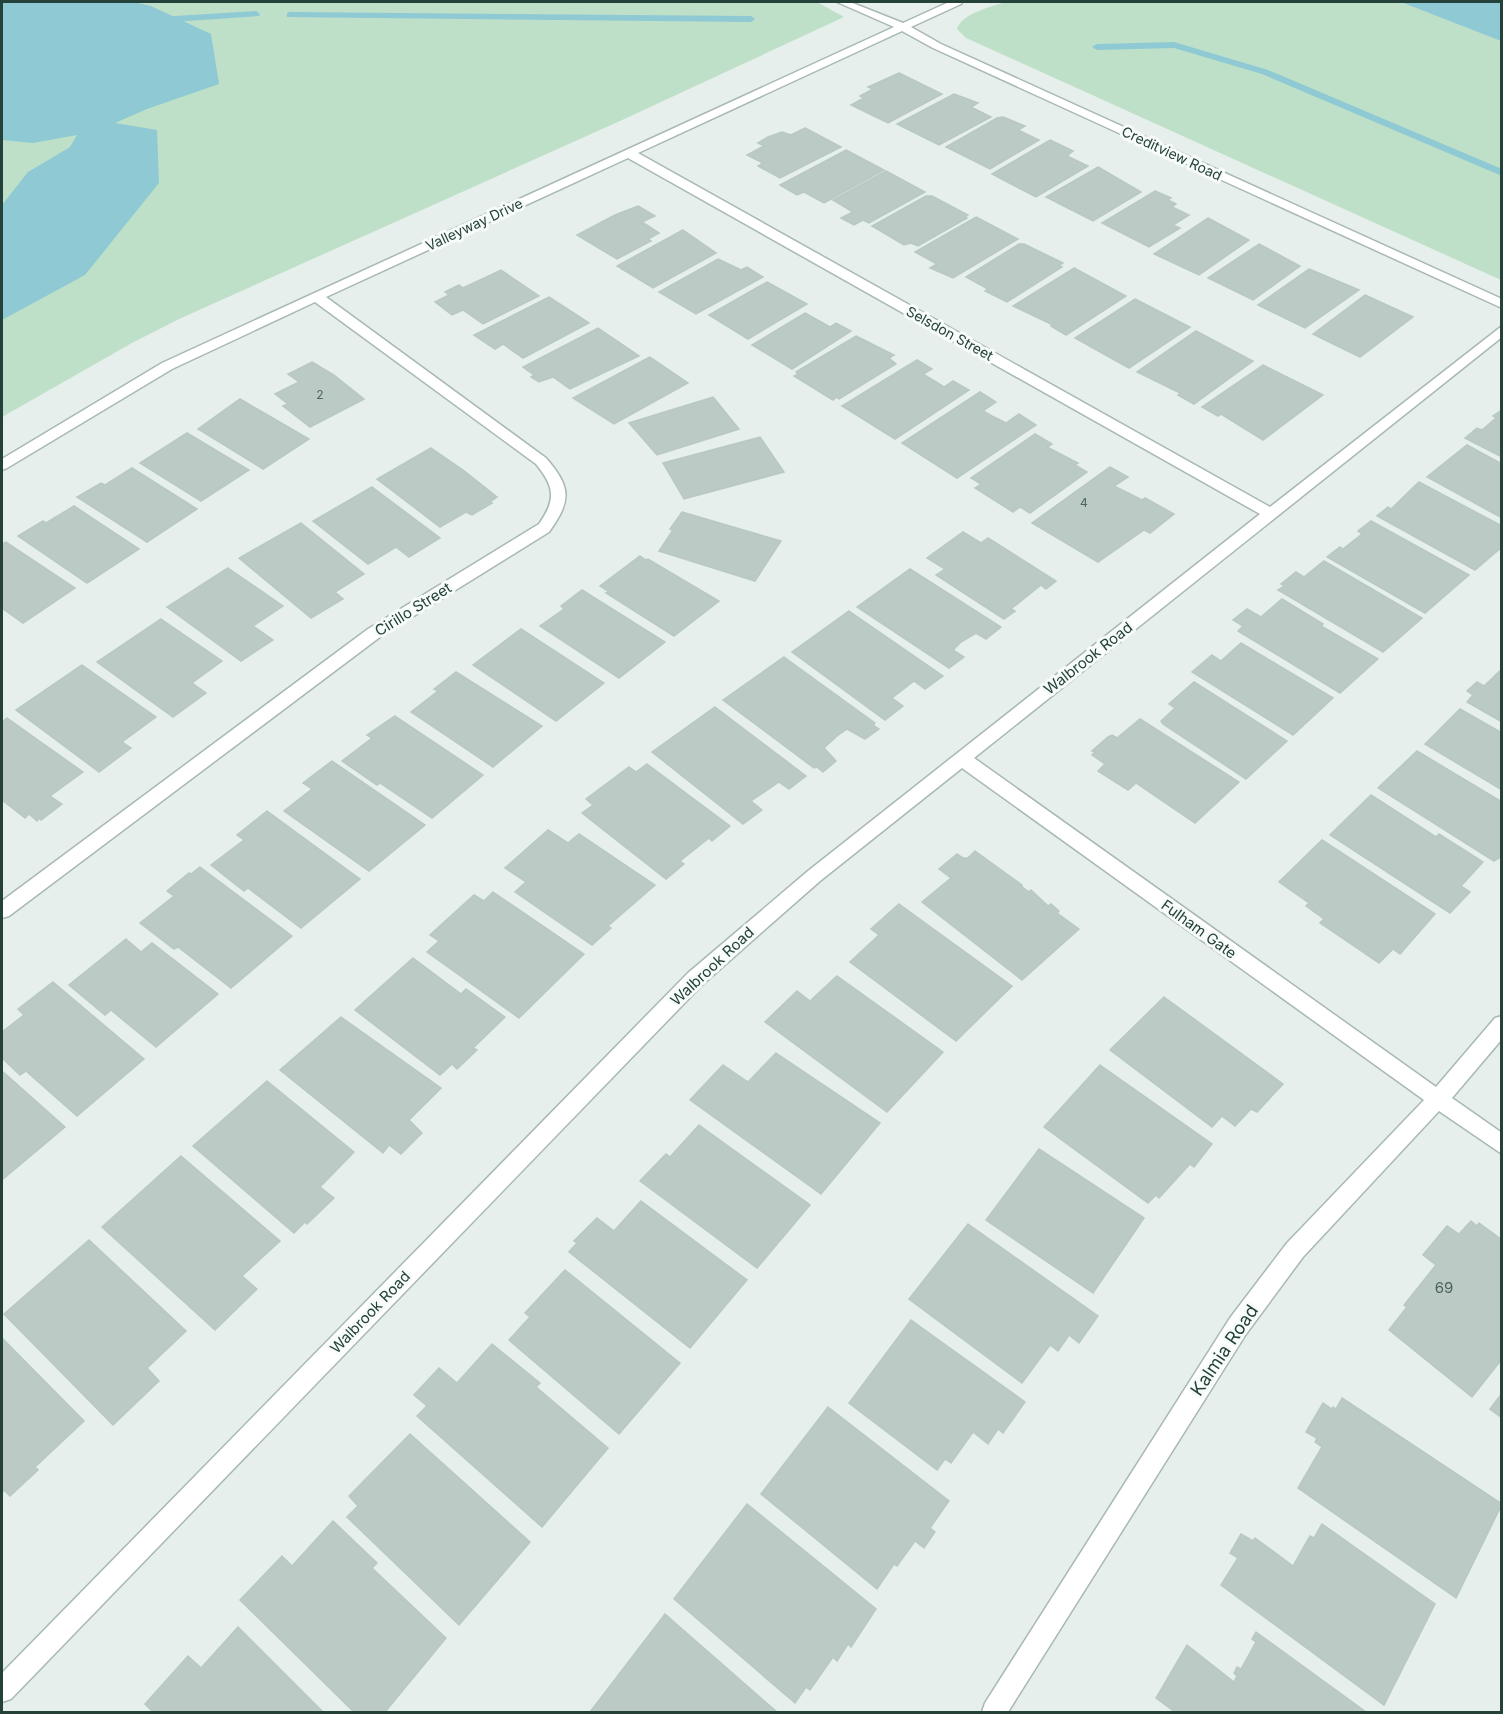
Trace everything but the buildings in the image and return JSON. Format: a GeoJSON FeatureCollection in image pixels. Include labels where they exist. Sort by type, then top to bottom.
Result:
{"type":"FeatureCollection","features":[{"type":"Feature","properties":{"kind":"street","name":"Creditview Road"},"geometry":{"type":"LineString","coordinates":[[842,2],[903,27],[937,46],[1502,304]]}},
{"type":"Feature","properties":{"kind":"street","name":"Valleyway Drive"},"geometry":{"type":"LineString","coordinates":[[2,465],[167,366],[957,2]]}},
{"type":"Feature","properties":{"kind":"street","name":"Selsdon Street"},"geometry":{"type":"LineString","coordinates":[[628,153],[1271,514]]}},
{"type":"Feature","properties":{"kind":"street","name":"Cirillo Street"},"geometry":{"type":"LineString","coordinates":[[2,911],[374,633],[544,528],[558,510],[560,492],[555,475],[541,461],[317,297]]}},
{"type":"Feature","properties":{"kind":"street","name":"Walbrook Road"},"geometry":{"type":"LineString","coordinates":[[2,1690],[695,979],[814,876],[1502,330]]}},
{"type":"Feature","properties":{"kind":"street","name":"Fulham Gate"},"geometry":{"type":"LineString","coordinates":[[962,759],[1502,1145]]}},
{"type":"Feature","properties":{"kind":"street","name":"Kalmia Road"},"geometry":{"type":"LineString","coordinates":[[994,1713],[1238,1326],[1295,1250],[1437,1100],[1502,1024]]}},
{"type":"Feature","properties":{"kind":"green space"},"geometry":{"type":"Polygon","coordinates":[[[2,2],[817,2],[844,17],[620,121],[179,319],[2,417],[2,2]]]}},
{"type":"Feature","properties":{"kind":"green space"},"geometry":{"type":"Polygon","coordinates":[[[1005,2],[1501,2],[1501,280],[966,38],[957,29],[960,23],[971,15],[1005,2]]]}},
{"type":"Feature","properties":{"kind":"water"},"geometry":{"type":"Polygon","coordinates":[[[2,2],[134,2],[151,6],[211,34],[219,84],[147,109],[115,123],[157,130],[159,183],[85,275],[2,320],[2,205],[28,172],[70,147],[77,135],[33,143],[2,140],[2,2]]]}},
{"type":"Feature","properties":{"kind":"water"},"geometry":{"type":"Polygon","coordinates":[[[1401,2],[1501,2],[1501,41],[1401,2]]]}},
{"type":"Feature","properties":{"kind":"waterway"},"geometry":{"type":"LineString","coordinates":[[159,20],[256,14]]}},
{"type":"Feature","properties":{"kind":"waterway"},"geometry":{"type":"LineString","coordinates":[[290,15],[751,19]]}},
{"type":"Feature","properties":{"kind":"waterway"},"geometry":{"type":"LineString","coordinates":[[1097,47],[1174,45],[1265,72],[1502,173]]}}]}
